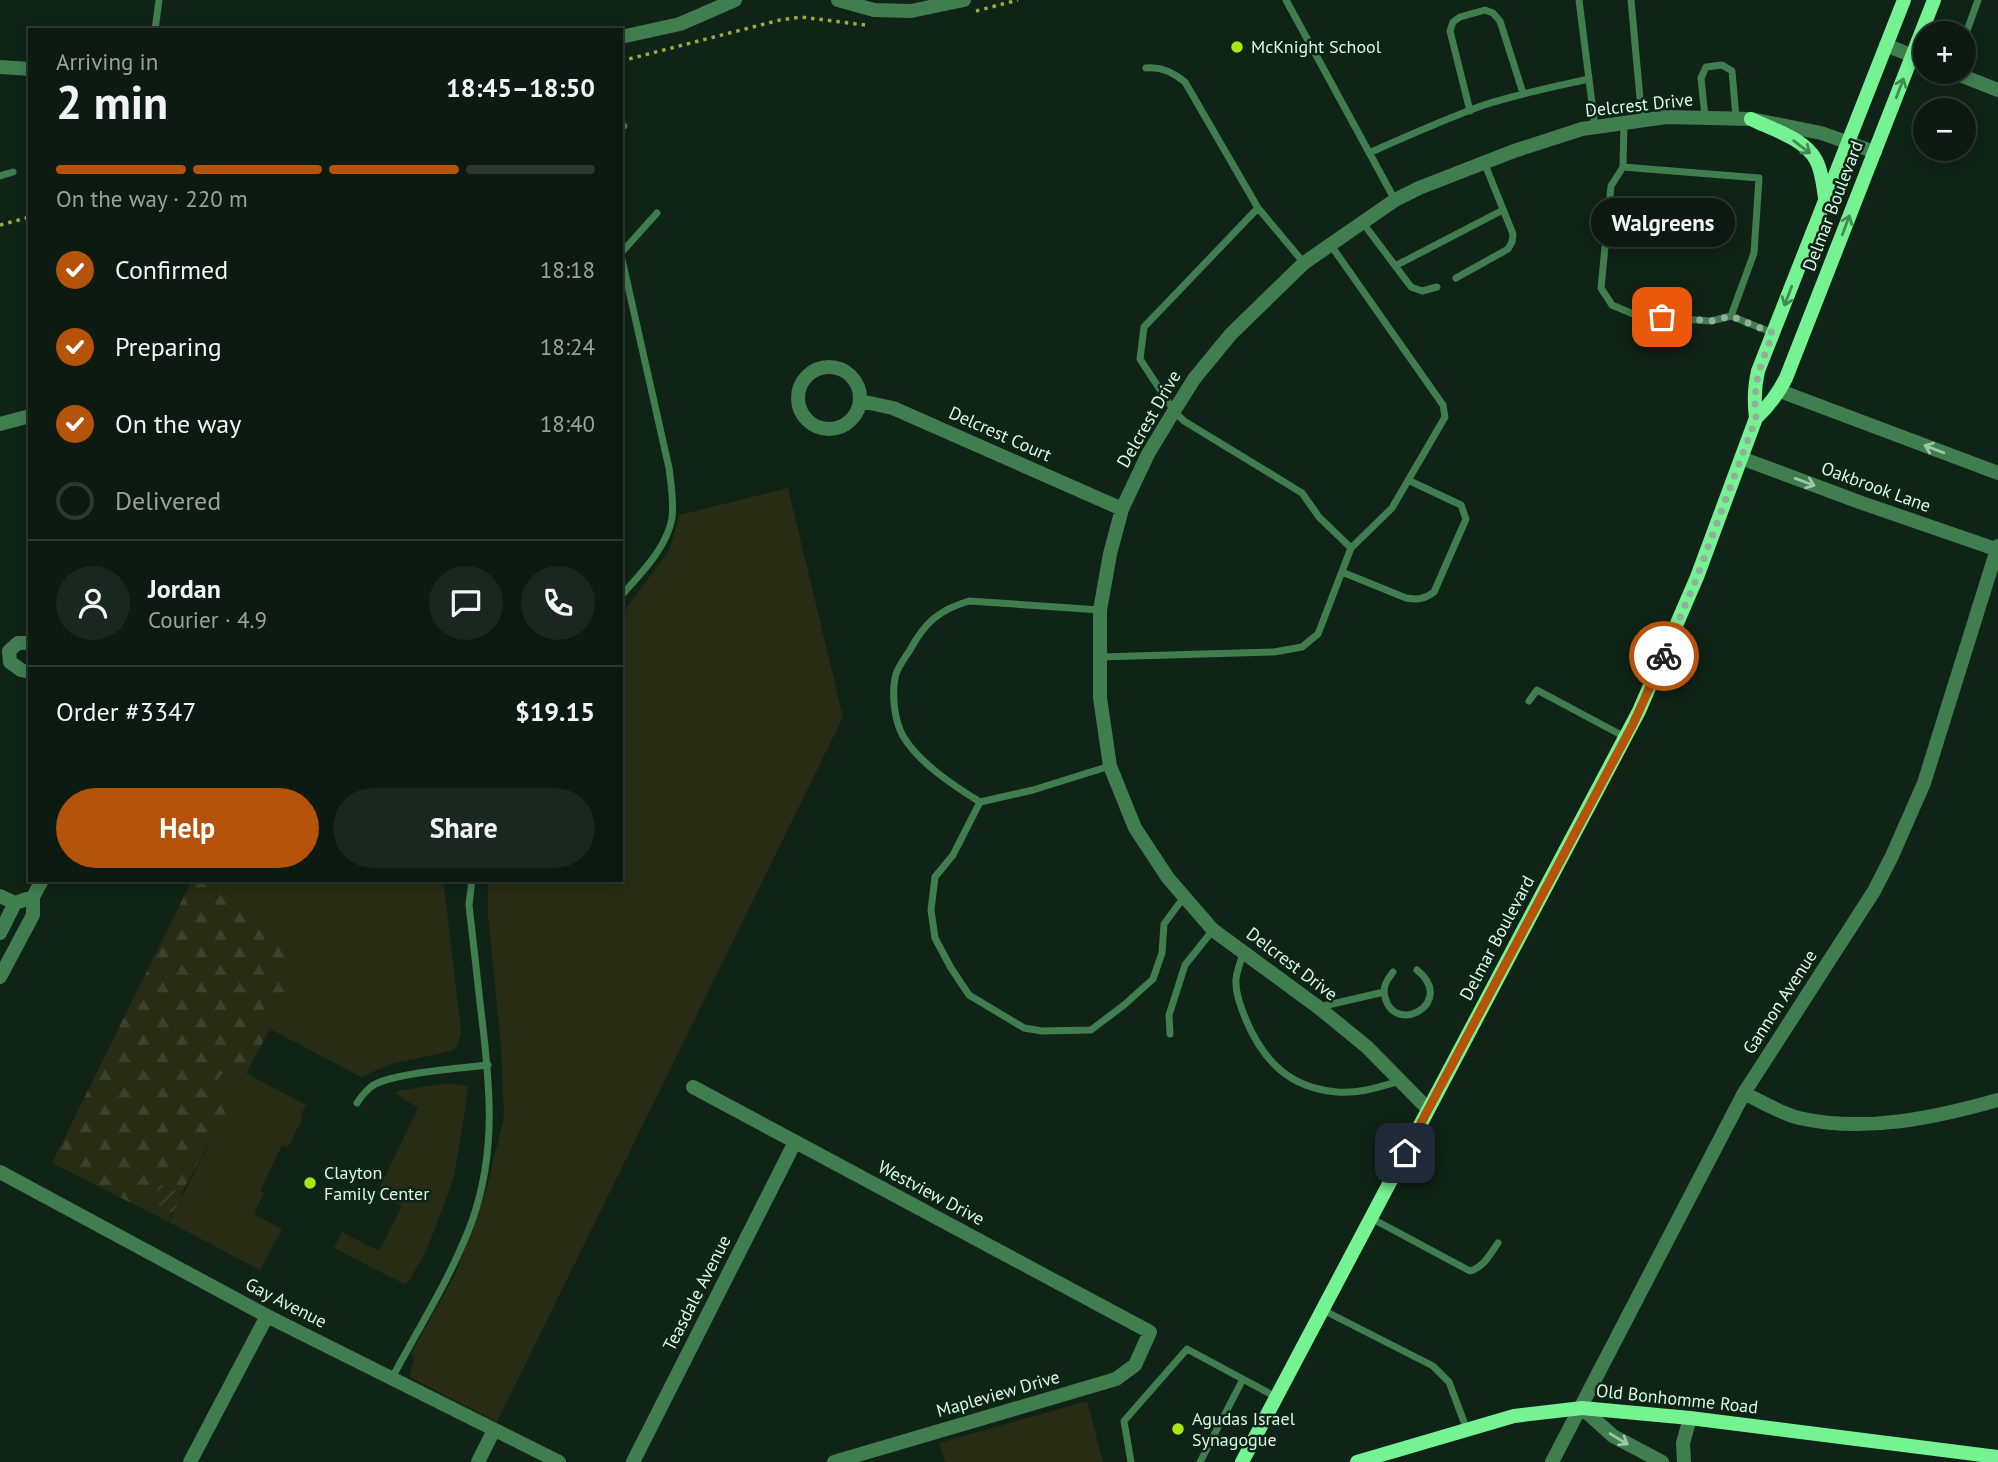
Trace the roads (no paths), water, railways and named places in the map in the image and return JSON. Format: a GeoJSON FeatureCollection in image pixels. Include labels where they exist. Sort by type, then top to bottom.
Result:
{"type":"FeatureCollection","features":[{"type":"Feature","properties":{"kind":"main road","name":"Delmar Boulevard"},"geometry":{"type":"LineString","coordinates":[[1756,418],[1754,403],[1758,372],[1904,0]]}},
{"type":"Feature","properties":{"kind":"main road","name":"Delmar Boulevard"},"geometry":{"type":"LineString","coordinates":[[1929,21],[1934,0]]}},
{"type":"Feature","properties":{"kind":"main road","name":"Delmar Boulevard"},"geometry":{"type":"LineString","coordinates":[[1242,1462],[1645,699],[1674,634],[1756,418],[1780,391],[1875,152],[1913,71]]}},
{"type":"Feature","properties":{"kind":"main road"},"geometry":{"type":"LineString","coordinates":[[1743,118],[1792,139],[1811,152],[1820,169],[1825,198]]}},
{"type":"Feature","properties":{"kind":"main road","name":"Old Bonhomme Road"},"geometry":{"type":"LineString","coordinates":[[1357,1462],[1381,1458],[1514,1416],[1582,1408],[1998,1457]]}},
{"type":"Feature","properties":{"kind":"street"},"geometry":{"type":"LineString","coordinates":[[623,37],[680,24],[734,0]]}},
{"type":"Feature","properties":{"kind":"street"},"geometry":{"type":"LineString","coordinates":[[838,0],[874,10],[911,11],[965,7]]}},
{"type":"Feature","properties":{"kind":"street"},"geometry":{"type":"LineString","coordinates":[[1886,45],[1913,56]]}},
{"type":"Feature","properties":{"kind":"street"},"geometry":{"type":"LineString","coordinates":[[0,67],[28,69]]}},
{"type":"Feature","properties":{"kind":"street"},"geometry":{"type":"LineString","coordinates":[[1976,81],[1998,90]]}},
{"type":"Feature","properties":{"kind":"street","name":"Delcrest Drive"},"geometry":{"type":"LineString","coordinates":[[1428,1110],[1367,1047],[1318,1007],[1213,930],[1168,878],[1135,828],[1110,766],[1100,698],[1100,610],[1110,554],[1122,509],[1148,454],[1174,411],[1194,379],[1231,334],[1304,263],[1395,200],[1484,162],[1582,129],[1666,117],[1743,118],[1800,128],[1849,141],[1875,152]]}},
{"type":"Feature","properties":{"kind":"street"},"geometry":{"type":"LineString","coordinates":[[829,367],[848,374],[859,391],[860,401],[851,420],[834,429],[824,429],[814,426],[806,419],[798,401],[799,391],[809,374],[829,367]]}},
{"type":"Feature","properties":{"kind":"street"},"geometry":{"type":"LineString","coordinates":[[1780,391],[1998,473]]}},
{"type":"Feature","properties":{"kind":"street","name":"Delcrest Court"},"geometry":{"type":"LineString","coordinates":[[860,401],[893,408],[1122,509]]}},
{"type":"Feature","properties":{"kind":"street"},"geometry":{"type":"LineString","coordinates":[[0,424],[28,417]]}},
{"type":"Feature","properties":{"kind":"street","name":"Oakbrook Lane"},"geometry":{"type":"LineString","coordinates":[[1741,458],[1862,503],[1998,548]]}},
{"type":"Feature","properties":{"kind":"street","name":"Gannon Avenue"},"geometry":{"type":"LineString","coordinates":[[1552,1462],[1744,1093],[1861,912],[1892,856],[1924,783],[1998,548]]}},
{"type":"Feature","properties":{"kind":"street"},"geometry":{"type":"LineString","coordinates":[[28,643],[18,643],[9,652],[10,662],[28,672]]}},
{"type":"Feature","properties":{"kind":"street"},"geometry":{"type":"LineString","coordinates":[[0,977],[33,915],[33,897],[41,882]]}},
{"type":"Feature","properties":{"kind":"street"},"geometry":{"type":"LineString","coordinates":[[0,895],[15,904]]}},
{"type":"Feature","properties":{"kind":"street"},"geometry":{"type":"LineString","coordinates":[[0,933],[15,904],[33,897]]}},
{"type":"Feature","properties":{"kind":"street"},"geometry":{"type":"LineString","coordinates":[[0,939],[10,940],[14,949]]}},
{"type":"Feature","properties":{"kind":"street","name":"Westview Drive"},"geometry":{"type":"LineString","coordinates":[[693,1087],[1150,1332]]}},
{"type":"Feature","properties":{"kind":"street"},"geometry":{"type":"LineString","coordinates":[[1744,1093],[1797,1118],[1857,1124],[1942,1116],[1998,1100]]}},
{"type":"Feature","properties":{"kind":"street","name":"Teasdale Avenue"},"geometry":{"type":"LineString","coordinates":[[633,1462],[795,1142]]}},
{"type":"Feature","properties":{"kind":"street","name":"Gay Avenue"},"geometry":{"type":"LineString","coordinates":[[0,1172],[267,1316],[559,1462]]}},
{"type":"Feature","properties":{"kind":"street"},"geometry":{"type":"LineString","coordinates":[[190,1462],[267,1316]]}},
{"type":"Feature","properties":{"kind":"street","name":"Mapleview Drive"},"geometry":{"type":"LineString","coordinates":[[834,1462],[1116,1379],[1135,1364],[1150,1332]]}},
{"type":"Feature","properties":{"kind":"street"},"geometry":{"type":"LineString","coordinates":[[1582,1408],[1613,1436],[1662,1462]]}},
{"type":"Feature","properties":{"kind":"street"},"geometry":{"type":"LineString","coordinates":[[1684,1462],[1683,1443],[1690,1419]]}},
{"type":"Feature","properties":{"kind":"street"},"geometry":{"type":"LineString","coordinates":[[478,1462],[494,1430]]}},
{"type":"Feature","properties":{"kind":"lane"},"geometry":{"type":"LineString","coordinates":[[155,28],[159,0]]}},
{"type":"Feature","properties":{"kind":"lane"},"geometry":{"type":"LineString","coordinates":[[1286,0],[1395,200]]}},
{"type":"Feature","properties":{"kind":"lane"},"geometry":{"type":"LineString","coordinates":[[1579,0],[1595,127]]}},
{"type":"Feature","properties":{"kind":"lane"},"geometry":{"type":"LineString","coordinates":[[1631,0],[1642,120]]}},
{"type":"Feature","properties":{"kind":"lane"},"geometry":{"type":"LineString","coordinates":[[1971,21],[1979,0]]}},
{"type":"Feature","properties":{"kind":"lane"},"geometry":{"type":"LineString","coordinates":[[1470,111],[1450,31],[1460,17],[1485,10],[1493,13],[1500,21],[1523,93]]}},
{"type":"Feature","properties":{"kind":"lane"},"geometry":{"type":"LineString","coordinates":[[1705,117],[1701,78],[1706,67],[1722,65],[1732,71],[1743,118]]}},
{"type":"Feature","properties":{"kind":"lane"},"geometry":{"type":"LineString","coordinates":[[1146,68],[1165,70],[1185,82],[1258,208],[1304,263]]}},
{"type":"Feature","properties":{"kind":"lane"},"geometry":{"type":"LineString","coordinates":[[1369,153],[1430,126],[1523,93],[1588,79]]}},
{"type":"Feature","properties":{"kind":"lane"},"geometry":{"type":"LineString","coordinates":[[1624,122],[1623,167],[1611,186],[1601,288],[1612,305],[1639,316],[1711,321],[1731,316],[1773,333]]}},
{"type":"Feature","properties":{"kind":"lane"},"geometry":{"type":"LineString","coordinates":[[1456,278],[1508,249],[1512,242],[1513,234],[1484,162]]}},
{"type":"Feature","properties":{"kind":"lane"},"geometry":{"type":"LineString","coordinates":[[1623,167],[1759,178],[1754,253],[1731,316]]}},
{"type":"Feature","properties":{"kind":"lane"},"geometry":{"type":"LineString","coordinates":[[0,176],[13,172]]}},
{"type":"Feature","properties":{"kind":"lane"},"geometry":{"type":"LineString","coordinates":[[1258,208],[1144,327],[1140,359],[1174,411],[1184,421],[1302,493],[1319,517],[1351,548]]}},
{"type":"Feature","properties":{"kind":"lane"},"geometry":{"type":"LineString","coordinates":[[1395,266],[1503,210]]}},
{"type":"Feature","properties":{"kind":"lane"},"geometry":{"type":"LineString","coordinates":[[623,252],[657,213]]}},
{"type":"Feature","properties":{"kind":"lane"},"geometry":{"type":"LineString","coordinates":[[1363,222],[1410,287],[1422,292],[1437,287]]}},
{"type":"Feature","properties":{"kind":"lane"},"geometry":{"type":"LineString","coordinates":[[1100,657],[1274,652],[1302,647],[1318,634],[1351,548],[1392,508],[1410,481],[1445,417],[1443,405],[1330,244]]}},
{"type":"Feature","properties":{"kind":"lane"},"geometry":{"type":"LineString","coordinates":[[623,263],[669,468],[672,499],[671,519],[665,537],[653,557],[623,594]]}},
{"type":"Feature","properties":{"kind":"lane"},"geometry":{"type":"LineString","coordinates":[[1342,572],[1406,598],[1418,600],[1434,592],[1466,519],[1461,505],[1410,481]]}},
{"type":"Feature","properties":{"kind":"lane"},"geometry":{"type":"LineString","coordinates":[[1100,610],[970,601],[951,606],[933,617],[912,645],[895,676],[894,708],[903,735],[920,755],[948,782],[980,802],[1033,790],[1110,766]]}},
{"type":"Feature","properties":{"kind":"lane"},"geometry":{"type":"LineString","coordinates":[[1530,701],[1537,690],[1626,737]]}},
{"type":"Feature","properties":{"kind":"lane"},"geometry":{"type":"LineString","coordinates":[[980,802],[953,855],[935,877],[931,910],[935,938],[970,995],[1024,1028],[1042,1031],[1091,1030],[1124,1005],[1153,979],[1162,953],[1164,924],[1184,897]]}},
{"type":"Feature","properties":{"kind":"lane"},"geometry":{"type":"LineString","coordinates":[[392,1379],[456,1258],[472,1221],[490,1138],[488,1066],[469,905],[472,882]]}},
{"type":"Feature","properties":{"kind":"lane"},"geometry":{"type":"LineString","coordinates":[[1170,1034],[1169,1015],[1185,965],[1213,930]]}},
{"type":"Feature","properties":{"kind":"lane"},"geometry":{"type":"LineString","coordinates":[[1243,951],[1236,978],[1240,1005],[1255,1041],[1275,1067],[1296,1081],[1339,1093],[1363,1092],[1401,1081]]}},
{"type":"Feature","properties":{"kind":"lane"},"geometry":{"type":"LineString","coordinates":[[1393,972],[1385,985],[1385,1000],[1396,1012],[1412,1015],[1425,1006],[1431,991],[1426,978],[1417,970]]}},
{"type":"Feature","properties":{"kind":"lane"},"geometry":{"type":"LineString","coordinates":[[1318,1007],[1384,992]]}},
{"type":"Feature","properties":{"kind":"lane"},"geometry":{"type":"LineString","coordinates":[[357,1103],[374,1084],[404,1076],[488,1066]]}},
{"type":"Feature","properties":{"kind":"lane"},"geometry":{"type":"LineString","coordinates":[[1370,1218],[1470,1271],[1486,1261],[1498,1243]]}},
{"type":"Feature","properties":{"kind":"lane"},"geometry":{"type":"LineString","coordinates":[[1323,1310],[1433,1366],[1449,1382],[1468,1430]]}},
{"type":"Feature","properties":{"kind":"lane"},"geometry":{"type":"LineString","coordinates":[[1131,1462],[1124,1421],[1187,1349],[1277,1398]]}},
{"type":"Feature","properties":{"kind":"lane"},"geometry":{"type":"LineString","coordinates":[[1199,1462],[1243,1379]]}},
{"type":"Feature","properties":{"kind":"place","name":"McKnight School"},"geometry":{"type":"Point","coordinates":[1237,47]}},
{"type":"Feature","properties":{"kind":"place","name":"Walgreens"},"geometry":{"type":"Point","coordinates":[1662,317]}},
{"type":"Feature","properties":{"kind":"place","name":"Clayton Family Center"},"geometry":{"type":"Point","coordinates":[310,1183]}},
{"type":"Feature","properties":{"kind":"place","name":"Agudas Israel Synagogue"},"geometry":{"type":"Point","coordinates":[1178,1429]}}]}
